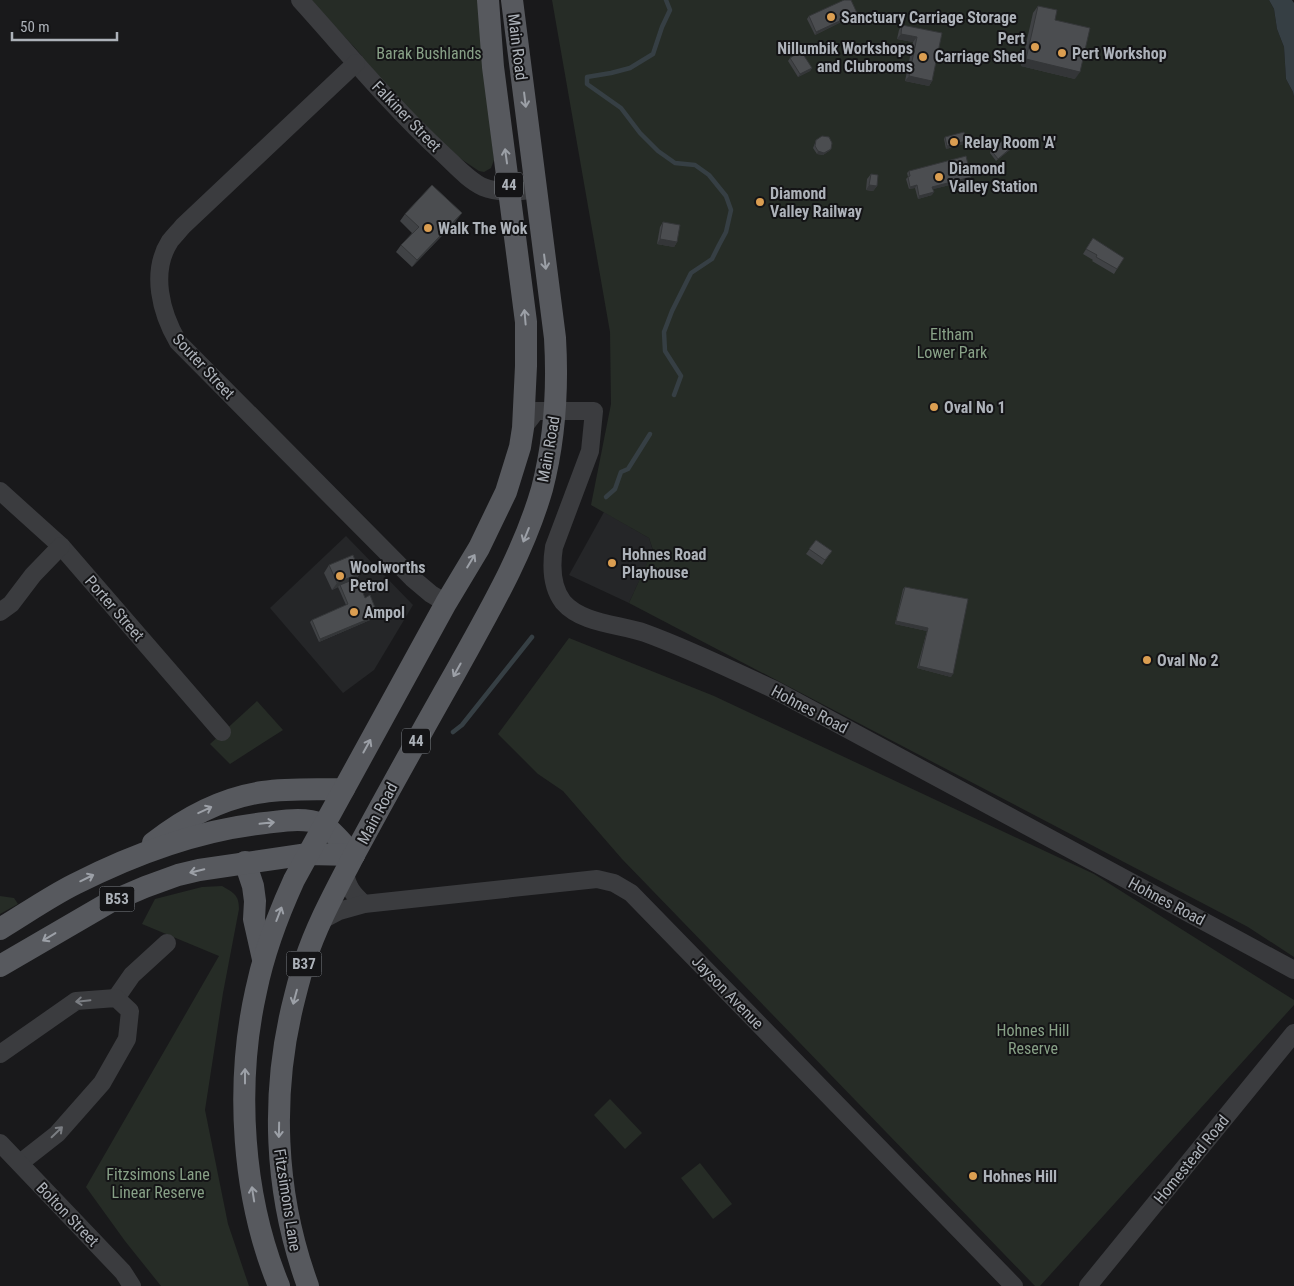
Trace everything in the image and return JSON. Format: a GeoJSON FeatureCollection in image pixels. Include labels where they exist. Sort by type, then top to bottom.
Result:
{"type":"FeatureCollection","features":[{"type":"Feature","properties":{"kind":"main road"},"geometry":{"type":"LineString","coordinates":[[488,3],[499,10],[514,11]]}},
{"type":"Feature","properties":{"kind":"main road","name":"Main Road"},"geometry":{"type":"LineString","coordinates":[[308,854],[446,603],[479,548],[496,514],[514,468],[523,428],[526,322],[493,67],[488,3]]}},
{"type":"Feature","properties":{"kind":"main road","name":"Main Road"},"geometry":{"type":"LineString","coordinates":[[350,864],[377,811],[507,580],[532,521],[550,455],[557,375],[555,338],[514,11]]}},
{"type":"Feature","properties":{"kind":"main road"},"geometry":{"type":"LineString","coordinates":[[136,856],[189,818],[216,805],[264,792],[344,788]]}},
{"type":"Feature","properties":{"kind":"main road","name":"B53"},"geometry":{"type":"LineString","coordinates":[[0,929],[74,885],[136,856],[182,840],[240,826],[291,820],[324,825]]}},
{"type":"Feature","properties":{"kind":"main road","name":"Main Road"},"geometry":{"type":"LineString","coordinates":[[324,825],[350,864]]}},
{"type":"Feature","properties":{"kind":"main road","name":"Main Road"},"geometry":{"type":"LineString","coordinates":[[0,966],[110,902],[145,887],[199,870],[308,854],[350,864]]}},
{"type":"Feature","properties":{"kind":"main road","name":"Fitzsimons Lane"},"geometry":{"type":"LineString","coordinates":[[279,1286],[263,1242],[255,1209],[247,1158],[245,1064],[248,1032],[264,960],[284,902],[308,854]]}},
{"type":"Feature","properties":{"kind":"main road"},"geometry":{"type":"LineString","coordinates":[[245,862],[253,886],[255,901],[254,919],[264,960]]}},
{"type":"Feature","properties":{"kind":"main road","name":"Fitzsimons Lane"},"geometry":{"type":"LineString","coordinates":[[308,1286],[289,1220],[282,1172],[279,1140],[280,1082],[288,1025],[304,962],[332,896],[350,864]]}},
{"type":"Feature","properties":{"kind":"street","name":"Falkiner Street"},"geometry":{"type":"LineString","coordinates":[[300,0],[414,126],[469,177],[481,186],[491,190],[510,192],[536,190]]}},
{"type":"Feature","properties":{"kind":"street","name":"Souter Street"},"geometry":{"type":"LineString","coordinates":[[356,62],[183,226],[170,243],[162,263],[160,286],[162,308],[168,326],[178,342],[412,578],[431,594],[446,603]]}},
{"type":"Feature","properties":{"kind":"street","name":"Hohnes Road"},"geometry":{"type":"LineString","coordinates":[[523,428],[536,411],[594,411],[590,451],[554,547],[552,564],[553,579],[557,593],[564,603],[573,610],[589,618],[643,633],[705,657],[775,690],[1294,970]]}},
{"type":"Feature","properties":{"kind":"street","name":"Porter Street"},"geometry":{"type":"LineString","coordinates":[[0,492],[61,546],[222,732]]}},
{"type":"Feature","properties":{"kind":"street"},"geometry":{"type":"LineString","coordinates":[[0,612],[10,604],[33,575],[61,546]]}},
{"type":"Feature","properties":{"kind":"street"},"geometry":{"type":"LineString","coordinates":[[350,864],[347,883],[349,888],[364,904]]}},
{"type":"Feature","properties":{"kind":"street","name":"Jayson Avenue"},"geometry":{"type":"LineString","coordinates":[[322,920],[339,911],[364,904],[597,879],[614,882],[632,893],[1014,1286]]}},
{"type":"Feature","properties":{"kind":"street"},"geometry":{"type":"LineString","coordinates":[[116,998],[132,975],[167,943]]}},
{"type":"Feature","properties":{"kind":"street"},"geometry":{"type":"LineString","coordinates":[[0,1054],[76,1000],[116,998],[130,1011],[127,1039],[102,1083],[56,1134],[20,1163]]}},
{"type":"Feature","properties":{"kind":"street","name":"Homestead Road"},"geometry":{"type":"LineString","coordinates":[[1088,1286],[1294,1033]]}},
{"type":"Feature","properties":{"kind":"street","name":"Bolton Street"},"geometry":{"type":"LineString","coordinates":[[0,1144],[123,1272],[132,1286]]}},
{"type":"Feature","properties":{"kind":"shaded area"},"geometry":{"type":"Polygon","coordinates":[[[1269,0],[1292,0],[1294,3],[1294,97],[1286,79],[1284,47],[1277,29],[1274,9],[1269,0]]]}},
{"type":"Feature","properties":{"kind":"shaded area","name":"Hohnes Road Playhouse"},"geometry":{"type":"Polygon","coordinates":[[[604,512],[649,538],[653,551],[629,603],[569,575],[604,512]]]}},
{"type":"Feature","properties":{"kind":"shaded area"},"geometry":{"type":"Polygon","coordinates":[[[346,536],[413,605],[374,670],[343,693],[270,608],[346,536]]]}},
{"type":"Feature","properties":{"kind":"green space","name":"Barak Bushlands"},"geometry":{"type":"Polygon","coordinates":[[[310,0],[479,0],[494,160],[491,168],[484,172],[479,171],[455,155],[394,95],[356,49],[310,0]]]}},
{"type":"Feature","properties":{"kind":"green space","name":"Eltham Lower Park"},"geometry":{"type":"Polygon","coordinates":[[[552,0],[1269,0],[1274,9],[1277,29],[1284,47],[1286,79],[1294,97],[1294,957],[1248,927],[629,603],[653,550],[649,538],[591,505],[611,404],[610,332],[552,0]]]}},
{"type":"Feature","properties":{"kind":"green space","name":"Hohnes Hill Reserve"},"geometry":{"type":"Polygon","coordinates":[[[569,638],[714,696],[1094,874],[1294,1000],[1294,1005],[1040,1286],[1035,1286],[622,859],[563,791],[538,774],[498,734],[569,638]]]}},
{"type":"Feature","properties":{"kind":"green space"},"geometry":{"type":"Polygon","coordinates":[[[257,701],[283,730],[230,764],[210,744],[257,701]]]}},
{"type":"Feature","properties":{"kind":"green space","name":"Fitzsimons Lane Linear Reserve"},"geometry":{"type":"Polygon","coordinates":[[[222,886],[235,895],[238,900],[239,909],[223,993],[205,1110],[228,1224],[249,1286],[161,1286],[125,1241],[86,1187],[219,956],[142,924],[155,899],[202,887],[222,886]]]}},
{"type":"Feature","properties":{"kind":"green space"},"geometry":{"type":"Polygon","coordinates":[[[0,896],[14,898],[18,904],[0,914],[0,896]]]}},
{"type":"Feature","properties":{"kind":"green space"},"geometry":{"type":"Polygon","coordinates":[[[610,1099],[642,1133],[625,1149],[594,1115],[610,1099]]]}},
{"type":"Feature","properties":{"kind":"green space"},"geometry":{"type":"Polygon","coordinates":[[[700,1163],[732,1204],[713,1219],[681,1178],[700,1163]]]}},
{"type":"Feature","properties":{"kind":"building","name":"Sanctuary Carriage Storage"},"geometry":{"type":"Polygon","coordinates":[[[844,0],[851,0],[857,13],[816,32],[809,16],[844,0]]]}},
{"type":"Feature","properties":{"kind":"building"},"geometry":{"type":"Polygon","coordinates":[[[1038,6],[1057,10],[1055,20],[1090,28],[1080,72],[1026,59],[1038,6]]]}},
{"type":"Feature","properties":{"kind":"building","name":"Nillumbik Workshops and Clubrooms"},"geometry":{"type":"Polygon","coordinates":[[[902,25],[942,33],[932,81],[909,76],[917,37],[901,34],[902,25]]]}},
{"type":"Feature","properties":{"kind":"building"},"geometry":{"type":"Polygon","coordinates":[[[801,51],[812,68],[800,74],[790,58],[801,51]]]}},
{"type":"Feature","properties":{"kind":"building","name":"Relay Room 'A'"},"geometry":{"type":"Polygon","coordinates":[[[964,132],[966,141],[947,146],[945,137],[964,132]]]}},
{"type":"Feature","properties":{"kind":"building"},"geometry":{"type":"Polygon","coordinates":[[[822,136],[829,137],[832,143],[831,149],[824,153],[818,151],[815,146],[816,140],[822,136]]]}},
{"type":"Feature","properties":{"kind":"building"},"geometry":{"type":"Polygon","coordinates":[[[1006,138],[1013,146],[998,159],[991,150],[1006,138]]]}},
{"type":"Feature","properties":{"kind":"building","name":"Diamond Valley Station"},"geometry":{"type":"Polygon","coordinates":[[[966,156],[971,177],[932,187],[934,192],[919,196],[917,185],[910,187],[909,171],[966,156]]]}},
{"type":"Feature","properties":{"kind":"building"},"geometry":{"type":"Polygon","coordinates":[[[871,174],[878,175],[877,186],[869,185],[871,174]]]}},
{"type":"Feature","properties":{"kind":"building","name":"Walk The Wok"},"geometry":{"type":"Polygon","coordinates":[[[432,185],[462,213],[417,260],[401,245],[419,227],[405,214],[432,185]]]}},
{"type":"Feature","properties":{"kind":"building"},"geometry":{"type":"Polygon","coordinates":[[[663,222],[680,225],[677,242],[660,239],[663,222]]]}},
{"type":"Feature","properties":{"kind":"building"},"geometry":{"type":"Polygon","coordinates":[[[1093,238],[1124,258],[1117,269],[1086,249],[1093,238]]]}},
{"type":"Feature","properties":{"kind":"building"},"geometry":{"type":"Polygon","coordinates":[[[816,540],[832,551],[825,560],[809,549],[816,540]]]}},
{"type":"Feature","properties":{"kind":"building"},"geometry":{"type":"Polygon","coordinates":[[[353,555],[360,573],[337,583],[329,565],[353,555]]]}},
{"type":"Feature","properties":{"kind":"building","name":"Ampol"},"geometry":{"type":"Polygon","coordinates":[[[357,578],[365,598],[370,595],[378,615],[320,639],[312,620],[348,604],[340,585],[357,578]]]}},
{"type":"Feature","properties":{"kind":"building"},"geometry":{"type":"Polygon","coordinates":[[[905,587],[968,599],[953,674],[919,666],[928,628],[896,621],[905,587]]]}},
{"type":"Feature","properties":{"kind":"waterway"},"geometry":{"type":"LineString","coordinates":[[666,0],[670,10],[653,54],[630,68],[587,77],[587,84],[621,108],[640,133],[658,151],[675,163],[695,165],[709,175],[726,196],[731,210],[726,232],[712,259],[691,273],[664,332],[665,351],[681,376],[674,395]]}},
{"type":"Feature","properties":{"kind":"waterway"},"geometry":{"type":"LineString","coordinates":[[606,497],[615,489],[621,472],[628,469],[650,434]]}},
{"type":"Feature","properties":{"kind":"waterway"},"geometry":{"type":"LineString","coordinates":[[453,732],[462,725],[532,637]]}},
{"type":"Feature","properties":{"kind":"place","name":"Sanctuary Carriage Storage"},"geometry":{"type":"Point","coordinates":[831,17]}},
{"type":"Feature","properties":{"kind":"place","name":"Pert Carriage Shed"},"geometry":{"type":"Point","coordinates":[1035,47]}},
{"type":"Feature","properties":{"kind":"place","name":"Pert Workshop"},"geometry":{"type":"Point","coordinates":[1062,53]}},
{"type":"Feature","properties":{"kind":"place","name":"Nillumbik Workshops and Clubrooms"},"geometry":{"type":"Point","coordinates":[923,57]}},
{"type":"Feature","properties":{"kind":"place","name":"Relay Room 'A'"},"geometry":{"type":"Point","coordinates":[954,142]}},
{"type":"Feature","properties":{"kind":"place","name":"Diamond Valley Station"},"geometry":{"type":"Point","coordinates":[939,177]}},
{"type":"Feature","properties":{"kind":"place","name":"Diamond Valley Railway"},"geometry":{"type":"Point","coordinates":[760,202]}},
{"type":"Feature","properties":{"kind":"place","name":"Walk The Wok"},"geometry":{"type":"Point","coordinates":[428,228]}},
{"type":"Feature","properties":{"kind":"place","name":"Oval No 1"},"geometry":{"type":"Point","coordinates":[934,407]}},
{"type":"Feature","properties":{"kind":"place","name":"Hohnes Road Playhouse"},"geometry":{"type":"Point","coordinates":[612,563]}},
{"type":"Feature","properties":{"kind":"place","name":"Woolworths Petrol"},"geometry":{"type":"Point","coordinates":[340,576]}},
{"type":"Feature","properties":{"kind":"place","name":"Ampol"},"geometry":{"type":"Point","coordinates":[354,612]}},
{"type":"Feature","properties":{"kind":"place","name":"Oval No 2"},"geometry":{"type":"Point","coordinates":[1147,660]}},
{"type":"Feature","properties":{"kind":"place","name":"Hohnes Hill"},"geometry":{"type":"Point","coordinates":[973,1176]}}]}
